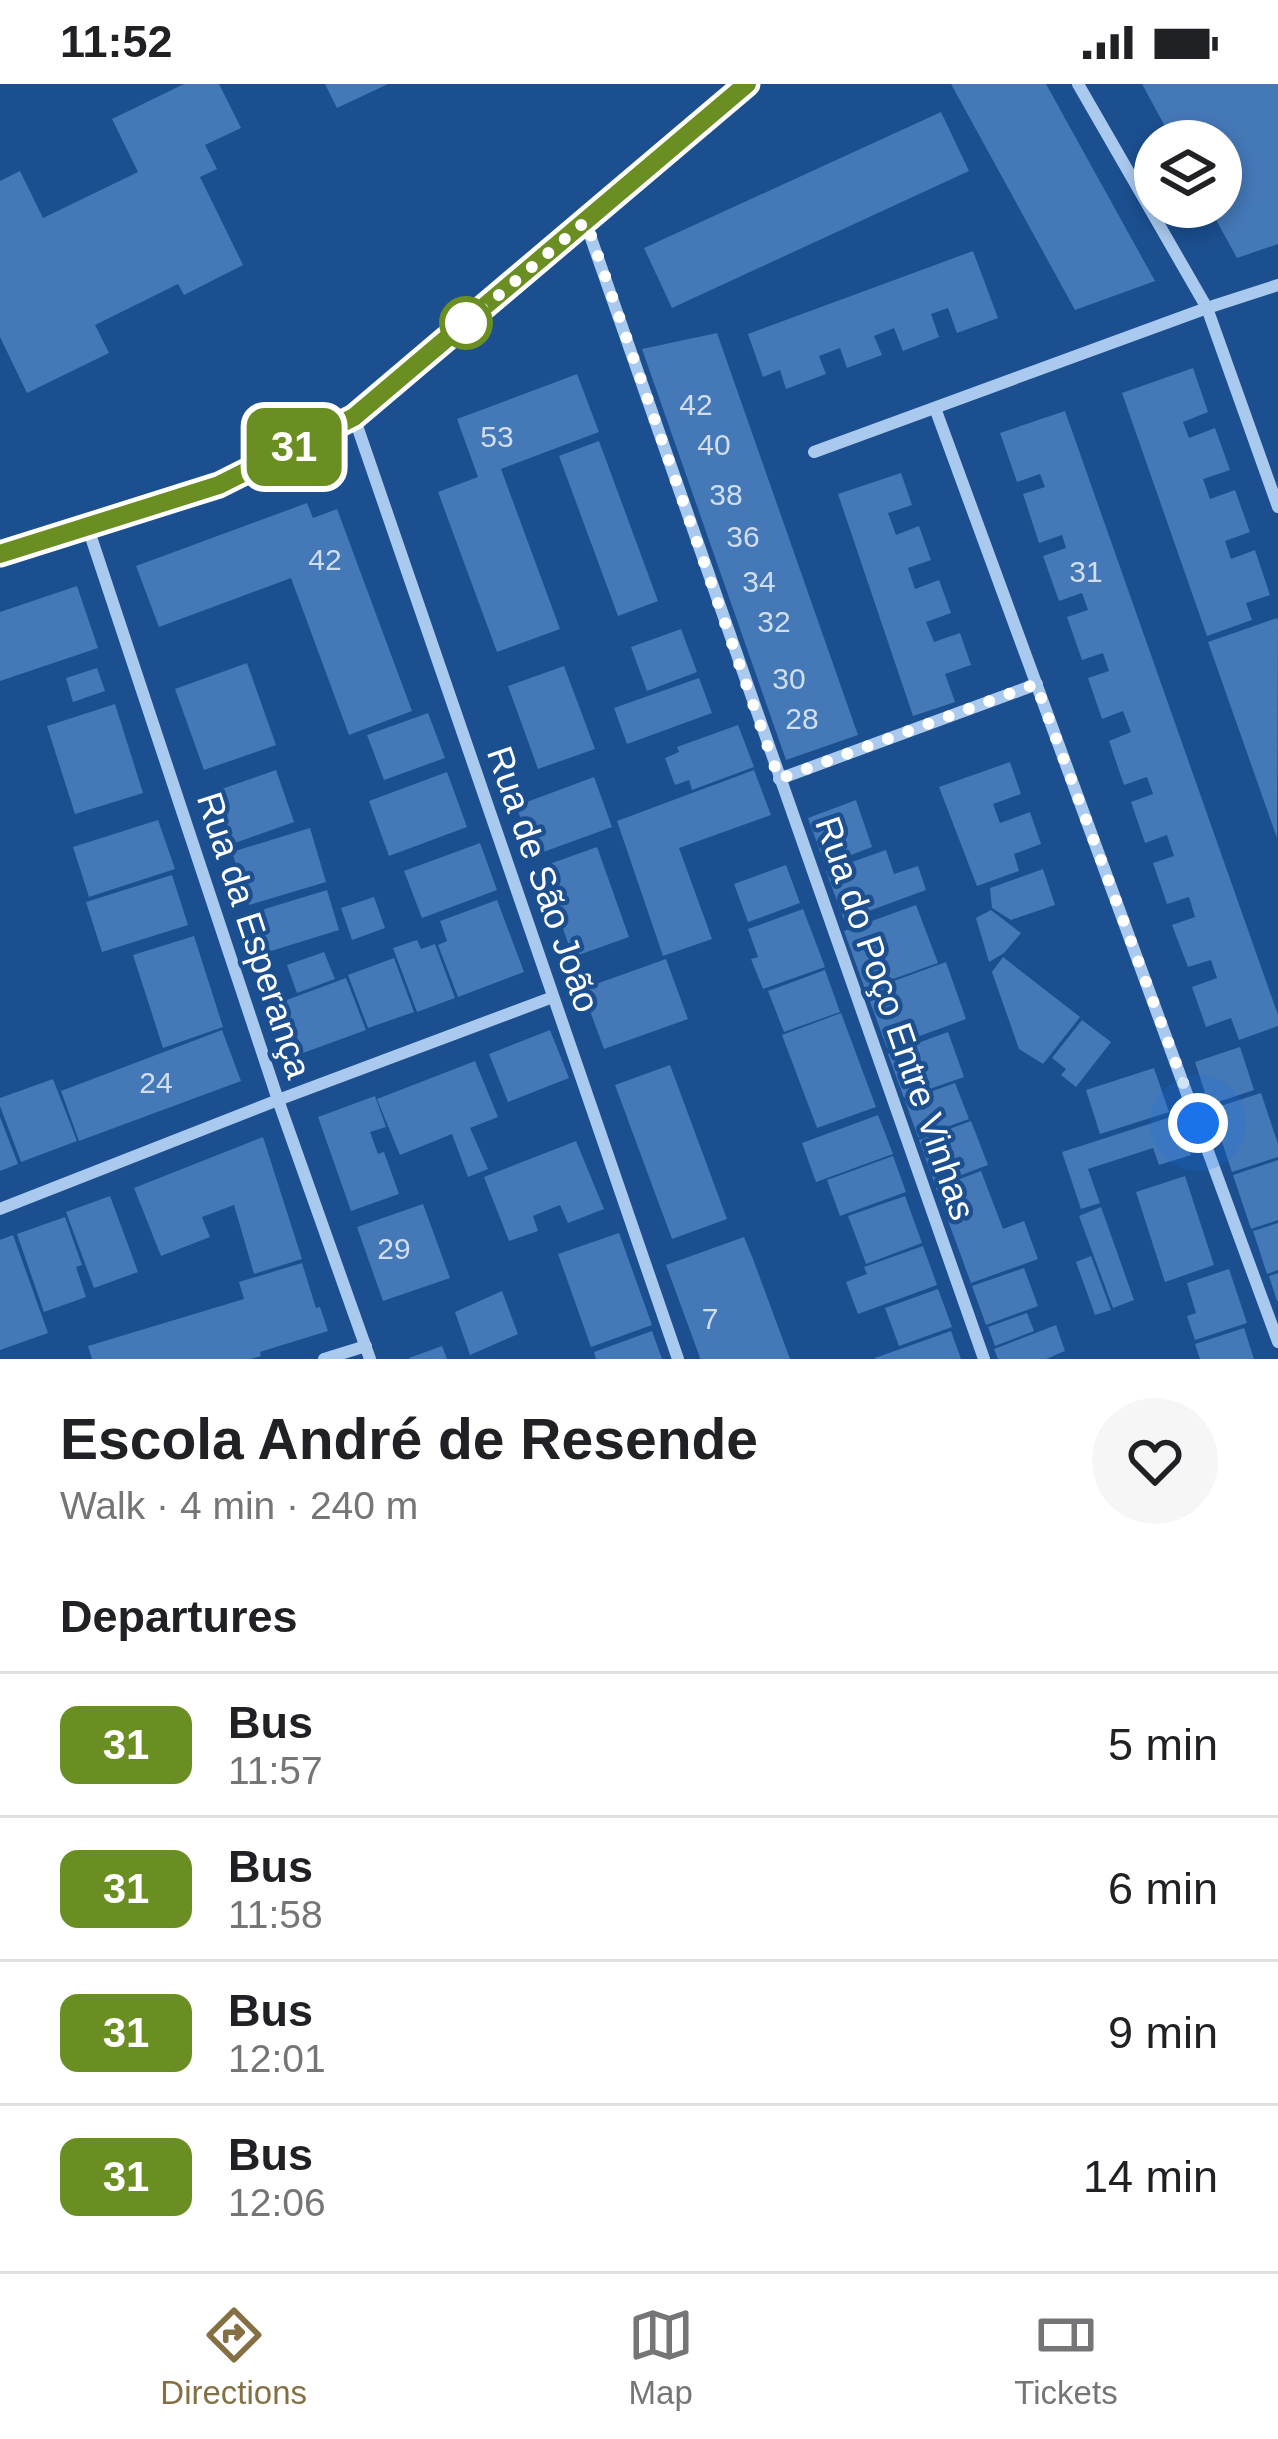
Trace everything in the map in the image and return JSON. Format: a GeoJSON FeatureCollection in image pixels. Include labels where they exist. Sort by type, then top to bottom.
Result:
{"type":"FeatureCollection","features":[{"type":"Feature","properties":{"kind":"street"},"geometry":{"type":"LineString","coordinates":[[0,554],[219,485],[354,417],[747,84]]}},
{"type":"Feature","properties":{"kind":"street"},"geometry":{"type":"LineString","coordinates":[[1078,84],[1207,308],[1278,507]]}},
{"type":"Feature","properties":{"kind":"street","name":"Rua do Poço Entre Vinhas"},"geometry":{"type":"LineString","coordinates":[[586,221],[984,1359]]}},
{"type":"Feature","properties":{"kind":"street"},"geometry":{"type":"LineString","coordinates":[[814,452],[1278,285]]}},
{"type":"Feature","properties":{"kind":"street"},"geometry":{"type":"LineString","coordinates":[[935,408],[1278,1342]]}},
{"type":"Feature","properties":{"kind":"street","name":"Rua de São João"},"geometry":{"type":"LineString","coordinates":[[354,417],[678,1359]]}},
{"type":"Feature","properties":{"kind":"street","name":"Rua da Esperança"},"geometry":{"type":"LineString","coordinates":[[88,528],[278,1100],[368,1353]]}},
{"type":"Feature","properties":{"kind":"street"},"geometry":{"type":"LineString","coordinates":[[779,779],[1036,684]]}},
{"type":"Feature","properties":{"kind":"street"},"geometry":{"type":"LineString","coordinates":[[0,1209],[553,998]]}},
{"type":"Feature","properties":{"kind":"street"},"geometry":{"type":"LineString","coordinates":[[324,1359],[368,1353]]}},
{"type":"Feature","properties":{"kind":"building"},"geometry":{"type":"Polygon","coordinates":[[[184,84],[219,84],[241,128],[205,145],[217,169],[200,177],[243,265],[184,295],[178,284],[95,325],[109,353],[27,393],[0,337],[0,181],[20,171],[43,218],[138,172],[112,119],[184,84]]]}},
{"type":"Feature","properties":{"kind":"building"},"geometry":{"type":"Polygon","coordinates":[[[325,84],[388,84],[337,108],[325,84]]]}},
{"type":"Feature","properties":{"kind":"building"},"geometry":{"type":"Polygon","coordinates":[[[951,84],[1046,84],[1155,281],[1075,310],[951,84]]]}},
{"type":"Feature","properties":{"kind":"building"},"geometry":{"type":"Polygon","coordinates":[[[1142,84],[1278,84],[1278,244],[1237,258],[1221,228],[1242,228],[1242,120],[1162,120],[1142,84]]]}},
{"type":"Feature","properties":{"kind":"building"},"geometry":{"type":"Polygon","coordinates":[[[941,112],[969,171],[672,308],[644,248],[941,112]]]}},
{"type":"Feature","properties":{"kind":"building"},"geometry":{"type":"Polygon","coordinates":[[[973,251],[998,318],[957,333],[948,308],[931,314],[939,337],[903,351],[894,328],[874,336],[882,355],[847,368],[840,348],[819,356],[826,374],[786,389],[780,370],[763,377],[748,334],[973,251]]]}},
{"type":"Feature","properties":{"kind":"building"},"geometry":{"type":"Polygon","coordinates":[[[717,333],[858,735],[786,760],[642,349],[717,333]]]}},
{"type":"Feature","properties":{"kind":"building"},"geometry":{"type":"Polygon","coordinates":[[[1193,368],[1208,412],[1183,422],[1189,438],[1215,428],[1230,470],[1203,479],[1210,499],[1235,490],[1250,532],[1225,541],[1231,559],[1255,550],[1270,595],[1246,603],[1252,620],[1207,636],[1122,393],[1193,368]]]}},
{"type":"Feature","properties":{"kind":"building"},"geometry":{"type":"Polygon","coordinates":[[[577,374],[599,432],[501,469],[560,629],[497,652],[438,492],[478,477],[457,419],[577,374]]]}},
{"type":"Feature","properties":{"kind":"building"},"geometry":{"type":"Polygon","coordinates":[[[1065,411],[1278,1015],[1278,1026],[1239,1040],[1231,1018],[1206,1027],[1192,987],[1217,978],[1211,960],[1188,967],[1172,925],[1195,917],[1189,897],[1167,904],[1153,863],[1174,856],[1167,835],[1145,843],[1131,802],[1153,794],[1147,777],[1124,785],[1109,741],[1131,732],[1123,711],[1102,719],[1088,678],[1109,671],[1103,653],[1082,660],[1067,617],[1088,610],[1082,593],[1059,601],[1043,556],[1066,548],[1062,535],[1039,543],[1023,494],[1045,487],[1040,474],[1017,482],[1000,433],[1065,411]]]}},
{"type":"Feature","properties":{"kind":"building"},"geometry":{"type":"Polygon","coordinates":[[[599,441],[658,601],[618,616],[559,456],[599,441]]]}},
{"type":"Feature","properties":{"kind":"building"},"geometry":{"type":"Polygon","coordinates":[[[901,473],[912,505],[888,513],[896,535],[919,526],[931,560],[908,568],[915,589],[939,580],[951,613],[926,622],[934,642],[960,633],[971,665],[945,674],[955,702],[913,716],[838,494],[901,473]]]}},
{"type":"Feature","properties":{"kind":"building"},"geometry":{"type":"Polygon","coordinates":[[[307,503],[313,518],[337,509],[412,711],[349,735],[291,578],[159,627],[136,566],[307,503]]]}},
{"type":"Feature","properties":{"kind":"building"},"geometry":{"type":"Polygon","coordinates":[[[77,586],[98,648],[0,681],[0,612],[77,586]]]}},
{"type":"Feature","properties":{"kind":"building"},"geometry":{"type":"Polygon","coordinates":[[[1278,621],[1277,838],[1208,642],[1278,621]]]}},
{"type":"Feature","properties":{"kind":"building"},"geometry":{"type":"Polygon","coordinates":[[[681,629],[697,672],[647,691],[631,647],[681,629]]]}},
{"type":"Feature","properties":{"kind":"building"},"geometry":{"type":"Polygon","coordinates":[[[247,663],[276,745],[204,770],[175,689],[247,663]]]}},
{"type":"Feature","properties":{"kind":"building"},"geometry":{"type":"Polygon","coordinates":[[[564,666],[595,749],[538,769],[508,686],[564,666]]]}},
{"type":"Feature","properties":{"kind":"building"},"geometry":{"type":"Polygon","coordinates":[[[97,668],[105,691],[73,702],[66,678],[97,668]]]}},
{"type":"Feature","properties":{"kind":"building"},"geometry":{"type":"Polygon","coordinates":[[[699,678],[712,713],[627,744],[614,708],[699,678]]]}},
{"type":"Feature","properties":{"kind":"building"},"geometry":{"type":"Polygon","coordinates":[[[115,704],[143,793],[75,814],[47,726],[115,704]]]}},
{"type":"Feature","properties":{"kind":"building"},"geometry":{"type":"Polygon","coordinates":[[[428,713],[445,758],[384,780],[367,735],[428,713]]]}},
{"type":"Feature","properties":{"kind":"building"},"geometry":{"type":"Polygon","coordinates":[[[738,725],[754,767],[692,790],[689,780],[675,785],[665,758],[679,752],[677,747],[738,725]]]}},
{"type":"Feature","properties":{"kind":"building"},"geometry":{"type":"Polygon","coordinates":[[[1010,762],[1021,794],[993,804],[1000,823],[1030,812],[1041,844],[1014,854],[1019,871],[977,886],[939,787],[1010,762]]]}},
{"type":"Feature","properties":{"kind":"building"},"geometry":{"type":"Polygon","coordinates":[[[276,770],[294,822],[232,844],[213,792],[276,770]]]}},
{"type":"Feature","properties":{"kind":"building"},"geometry":{"type":"Polygon","coordinates":[[[754,770],[771,815],[679,848],[712,939],[663,956],[617,821],[754,770]]]}},
{"type":"Feature","properties":{"kind":"building"},"geometry":{"type":"Polygon","coordinates":[[[447,772],[467,827],[389,856],[369,801],[447,772]]]}},
{"type":"Feature","properties":{"kind":"building"},"geometry":{"type":"Polygon","coordinates":[[[594,777],[612,827],[535,855],[516,806],[594,777]]]}},
{"type":"Feature","properties":{"kind":"building"},"geometry":{"type":"Polygon","coordinates":[[[856,800],[872,847],[825,865],[808,818],[856,800]]]}},
{"type":"Feature","properties":{"kind":"building"},"geometry":{"type":"Polygon","coordinates":[[[158,820],[175,869],[89,897],[73,847],[158,820]]]}},
{"type":"Feature","properties":{"kind":"building"},"geometry":{"type":"Polygon","coordinates":[[[310,828],[326,882],[249,905],[232,852],[310,828]]]}},
{"type":"Feature","properties":{"kind":"building"},"geometry":{"type":"Polygon","coordinates":[[[480,843],[497,890],[422,918],[404,871],[480,843]]]}},
{"type":"Feature","properties":{"kind":"building"},"geometry":{"type":"Polygon","coordinates":[[[597,847],[629,937],[573,957],[541,867],[597,847]]]}},
{"type":"Feature","properties":{"kind":"building"},"geometry":{"type":"Polygon","coordinates":[[[886,850],[894,874],[918,866],[926,890],[844,920],[826,871],[886,850]]]}},
{"type":"Feature","properties":{"kind":"building"},"geometry":{"type":"Polygon","coordinates":[[[786,865],[800,903],[748,922],[734,884],[786,865]]]}},
{"type":"Feature","properties":{"kind":"building"},"geometry":{"type":"Polygon","coordinates":[[[1043,869],[1055,905],[1011,920],[992,908],[990,888],[1043,869]]]}},
{"type":"Feature","properties":{"kind":"building"},"geometry":{"type":"Polygon","coordinates":[[[172,875],[188,925],[102,952],[86,902],[172,875]]]}},
{"type":"Feature","properties":{"kind":"building"},"geometry":{"type":"Polygon","coordinates":[[[327,890],[339,930],[268,952],[255,912],[327,890]]]}},
{"type":"Feature","properties":{"kind":"building"},"geometry":{"type":"Polygon","coordinates":[[[374,897],[385,928],[352,940],[341,908],[374,897]]]}},
{"type":"Feature","properties":{"kind":"building"},"geometry":{"type":"Polygon","coordinates":[[[497,900],[524,972],[458,997],[438,945],[447,941],[440,921],[497,900]]]}},
{"type":"Feature","properties":{"kind":"building"},"geometry":{"type":"Polygon","coordinates":[[[916,905],[938,963],[865,989],[844,931],[916,905]]]}},
{"type":"Feature","properties":{"kind":"building"},"geometry":{"type":"Polygon","coordinates":[[[803,909],[825,967],[763,989],[751,959],[758,957],[748,929],[803,909]]]}},
{"type":"Feature","properties":{"kind":"building"},"geometry":{"type":"Polygon","coordinates":[[[991,910],[1021,933],[989,962],[976,918],[991,910]]]}},
{"type":"Feature","properties":{"kind":"building"},"geometry":{"type":"Polygon","coordinates":[[[194,936],[223,1027],[163,1048],[133,955],[194,936]]]}},
{"type":"Feature","properties":{"kind":"building"},"geometry":{"type":"Polygon","coordinates":[[[417,940],[421,949],[435,944],[455,998],[417,1012],[393,948],[417,940]]]}},
{"type":"Feature","properties":{"kind":"building"},"geometry":{"type":"Polygon","coordinates":[[[324,952],[335,979],[297,993],[287,965],[324,952]]]}},
{"type":"Feature","properties":{"kind":"building"},"geometry":{"type":"Polygon","coordinates":[[[1003,957],[1080,1017],[1043,1064],[1019,1049],[992,972],[1003,957]]]}},
{"type":"Feature","properties":{"kind":"building"},"geometry":{"type":"Polygon","coordinates":[[[394,958],[414,1012],[368,1028],[348,975],[394,958]]]}},
{"type":"Feature","properties":{"kind":"building"},"geometry":{"type":"Polygon","coordinates":[[[666,959],[688,1019],[604,1049],[582,989],[666,959]]]}},
{"type":"Feature","properties":{"kind":"building"},"geometry":{"type":"Polygon","coordinates":[[[946,962],[966,1019],[887,1048],[866,991],[946,962]]]}},
{"type":"Feature","properties":{"kind":"building"},"geometry":{"type":"Polygon","coordinates":[[[825,970],[840,1012],[784,1032],[768,991],[825,970]]]}},
{"type":"Feature","properties":{"kind":"building"},"geometry":{"type":"Polygon","coordinates":[[[346,978],[366,1030],[303,1053],[284,1001],[346,978]]]}},
{"type":"Feature","properties":{"kind":"building"},"geometry":{"type":"Polygon","coordinates":[[[841,1013],[876,1107],[817,1128],[782,1035],[841,1013]]]}},
{"type":"Feature","properties":{"kind":"building"},"geometry":{"type":"Polygon","coordinates":[[[1082,1020],[1111,1042],[1076,1087],[1061,1075],[1066,1069],[1052,1058],[1082,1020]]]}},
{"type":"Feature","properties":{"kind":"building"},"geometry":{"type":"Polygon","coordinates":[[[222,1030],[241,1081],[79,1141],[61,1091],[222,1030]]]}},
{"type":"Feature","properties":{"kind":"building"},"geometry":{"type":"Polygon","coordinates":[[[550,1030],[569,1078],[508,1102],[489,1054],[550,1030]]]}},
{"type":"Feature","properties":{"kind":"building"},"geometry":{"type":"Polygon","coordinates":[[[948,1032],[964,1077],[904,1098],[888,1054],[948,1032]]]}},
{"type":"Feature","properties":{"kind":"building"},"geometry":{"type":"Polygon","coordinates":[[[1240,1047],[1254,1090],[1209,1105],[1195,1062],[1240,1047]]]}},
{"type":"Feature","properties":{"kind":"building"},"geometry":{"type":"Polygon","coordinates":[[[475,1061],[498,1117],[470,1128],[488,1169],[468,1177],[452,1134],[400,1155],[377,1099],[475,1061]]]}},
{"type":"Feature","properties":{"kind":"building"},"geometry":{"type":"Polygon","coordinates":[[[670,1065],[727,1219],[672,1239],[615,1085],[670,1065]]]}},
{"type":"Feature","properties":{"kind":"building"},"geometry":{"type":"Polygon","coordinates":[[[1154,1068],[1169,1112],[1100,1134],[1086,1090],[1154,1068]]]}},
{"type":"Feature","properties":{"kind":"building"},"geometry":{"type":"Polygon","coordinates":[[[53,1079],[77,1141],[21,1162],[0,1098],[53,1079]]]}},
{"type":"Feature","properties":{"kind":"building"},"geometry":{"type":"Polygon","coordinates":[[[955,1083],[969,1119],[918,1137],[905,1101],[955,1083]]]}},
{"type":"Feature","properties":{"kind":"building"},"geometry":{"type":"Polygon","coordinates":[[[1261,1093],[1278,1157],[1232,1172],[1211,1109],[1261,1093]]]}},
{"type":"Feature","properties":{"kind":"building"},"geometry":{"type":"Polygon","coordinates":[[[375,1096],[386,1127],[370,1132],[378,1154],[384,1152],[399,1194],[351,1211],[318,1117],[375,1096]]]}},
{"type":"Feature","properties":{"kind":"building"},"geometry":{"type":"Polygon","coordinates":[[[878,1115],[893,1154],[816,1182],[802,1143],[878,1115]]]}},
{"type":"Feature","properties":{"kind":"building"},"geometry":{"type":"Polygon","coordinates":[[[1177,1115],[1191,1155],[1159,1165],[1153,1148],[1088,1169],[1100,1203],[1081,1209],[1062,1152],[1177,1115]]]}},
{"type":"Feature","properties":{"kind":"building"},"geometry":{"type":"Polygon","coordinates":[[[0,1117],[18,1164],[0,1171],[0,1117]]]}},
{"type":"Feature","properties":{"kind":"building"},"geometry":{"type":"Polygon","coordinates":[[[971,1121],[988,1165],[935,1185],[919,1140],[971,1121]]]}},
{"type":"Feature","properties":{"kind":"building"},"geometry":{"type":"Polygon","coordinates":[[[263,1137],[302,1259],[254,1274],[234,1205],[202,1217],[210,1237],[161,1256],[134,1188],[263,1137]]]}},
{"type":"Feature","properties":{"kind":"building"},"geometry":{"type":"Polygon","coordinates":[[[576,1141],[604,1209],[568,1223],[560,1205],[533,1216],[538,1231],[509,1241],[484,1177],[576,1141]]]}},
{"type":"Feature","properties":{"kind":"building"},"geometry":{"type":"Polygon","coordinates":[[[893,1156],[906,1192],[840,1216],[827,1180],[893,1156]]]}},
{"type":"Feature","properties":{"kind":"building"},"geometry":{"type":"Polygon","coordinates":[[[1278,1160],[1278,1220],[1251,1229],[1233,1175],[1278,1160]]]}},
{"type":"Feature","properties":{"kind":"building"},"geometry":{"type":"Polygon","coordinates":[[[981,1171],[1003,1229],[1024,1221],[1038,1259],[971,1283],[936,1188],[981,1171]]]}},
{"type":"Feature","properties":{"kind":"building"},"geometry":{"type":"Polygon","coordinates":[[[1185,1176],[1214,1265],[1165,1282],[1136,1192],[1185,1176]]]}},
{"type":"Feature","properties":{"kind":"building"},"geometry":{"type":"Polygon","coordinates":[[[110,1196],[138,1272],[94,1288],[66,1212],[110,1196]]]}},
{"type":"Feature","properties":{"kind":"building"},"geometry":{"type":"Polygon","coordinates":[[[905,1196],[922,1243],[866,1264],[848,1216],[905,1196]]]}},
{"type":"Feature","properties":{"kind":"building"},"geometry":{"type":"Polygon","coordinates":[[[423,1204],[450,1278],[383,1301],[357,1227],[423,1204]]]}},
{"type":"Feature","properties":{"kind":"building"},"geometry":{"type":"Polygon","coordinates":[[[1101,1207],[1134,1300],[1113,1308],[1079,1216],[1101,1207]]]}},
{"type":"Feature","properties":{"kind":"building"},"geometry":{"type":"Polygon","coordinates":[[[65,1217],[82,1265],[76,1267],[86,1297],[44,1312],[17,1234],[65,1217]]]}},
{"type":"Feature","properties":{"kind":"building"},"geometry":{"type":"Polygon","coordinates":[[[1278,1223],[1278,1270],[1267,1274],[1253,1231],[1278,1223]]]}},
{"type":"Feature","properties":{"kind":"building"},"geometry":{"type":"Polygon","coordinates":[[[619,1233],[652,1325],[591,1347],[558,1254],[619,1233]]]}},
{"type":"Feature","properties":{"kind":"building"},"geometry":{"type":"Polygon","coordinates":[[[13,1235],[48,1333],[0,1350],[0,1240],[13,1235]]]}},
{"type":"Feature","properties":{"kind":"building"},"geometry":{"type":"Polygon","coordinates":[[[744,1237],[790,1359],[700,1359],[666,1265],[744,1237]]]}},
{"type":"Feature","properties":{"kind":"building"},"geometry":{"type":"Polygon","coordinates":[[[923,1246],[937,1285],[858,1314],[846,1282],[867,1274],[864,1267],[923,1246]]]}},
{"type":"Feature","properties":{"kind":"building"},"geometry":{"type":"Polygon","coordinates":[[[1091,1256],[1111,1310],[1095,1315],[1076,1262],[1091,1256]]]}},
{"type":"Feature","properties":{"kind":"building"},"geometry":{"type":"Polygon","coordinates":[[[302,1263],[328,1331],[251,1359],[92,1359],[88,1346],[244,1299],[239,1282],[302,1263]]]}},
{"type":"Feature","properties":{"kind":"building"},"geometry":{"type":"Polygon","coordinates":[[[1024,1268],[1038,1306],[986,1325],[972,1286],[1024,1268]]]}},
{"type":"Feature","properties":{"kind":"building"},"geometry":{"type":"Polygon","coordinates":[[[1229,1269],[1247,1323],[1195,1340],[1187,1316],[1196,1313],[1187,1283],[1229,1269]]]}},
{"type":"Feature","properties":{"kind":"building"},"geometry":{"type":"Polygon","coordinates":[[[1278,1273],[1278,1301],[1277,1301],[1269,1276],[1278,1273]]]}},
{"type":"Feature","properties":{"kind":"building"},"geometry":{"type":"Polygon","coordinates":[[[938,1289],[952,1327],[899,1346],[885,1308],[938,1289]]]}},
{"type":"Feature","properties":{"kind":"building"},"geometry":{"type":"Polygon","coordinates":[[[502,1291],[518,1334],[470,1355],[455,1312],[502,1291]]]}},
{"type":"Feature","properties":{"kind":"building"},"geometry":{"type":"Polygon","coordinates":[[[1027,1313],[1034,1331],[995,1346],[988,1327],[1027,1313]]]}},
{"type":"Feature","properties":{"kind":"building"},"geometry":{"type":"Polygon","coordinates":[[[1056,1325],[1065,1351],[1046,1359],[998,1359],[994,1349],[1056,1325]]]}},
{"type":"Feature","properties":{"kind":"building"},"geometry":{"type":"Polygon","coordinates":[[[1244,1328],[1254,1359],[1200,1359],[1195,1344],[1244,1328]]]}},
{"type":"Feature","properties":{"kind":"building"},"geometry":{"type":"Polygon","coordinates":[[[652,1331],[662,1359],[596,1359],[594,1352],[652,1331]]]}},
{"type":"Feature","properties":{"kind":"building"},"geometry":{"type":"Polygon","coordinates":[[[951,1331],[961,1359],[875,1359],[875,1358],[951,1331]]]}},
{"type":"Feature","properties":{"kind":"building"},"geometry":{"type":"Polygon","coordinates":[[[442,1346],[447,1359],[409,1359],[409,1358],[442,1346]]]}},
{"type":"Feature","properties":{"kind":"bus line","name":"31"},"geometry":{"type":"LineString","coordinates":[[0,554],[219,485],[354,417],[747,84]]}},
{"type":"Feature","properties":{"kind":"route"},"geometry":{"type":"LineString","coordinates":[[466,323],[586,221],[779,779],[1036,684],[1198,1123]]}}]}
